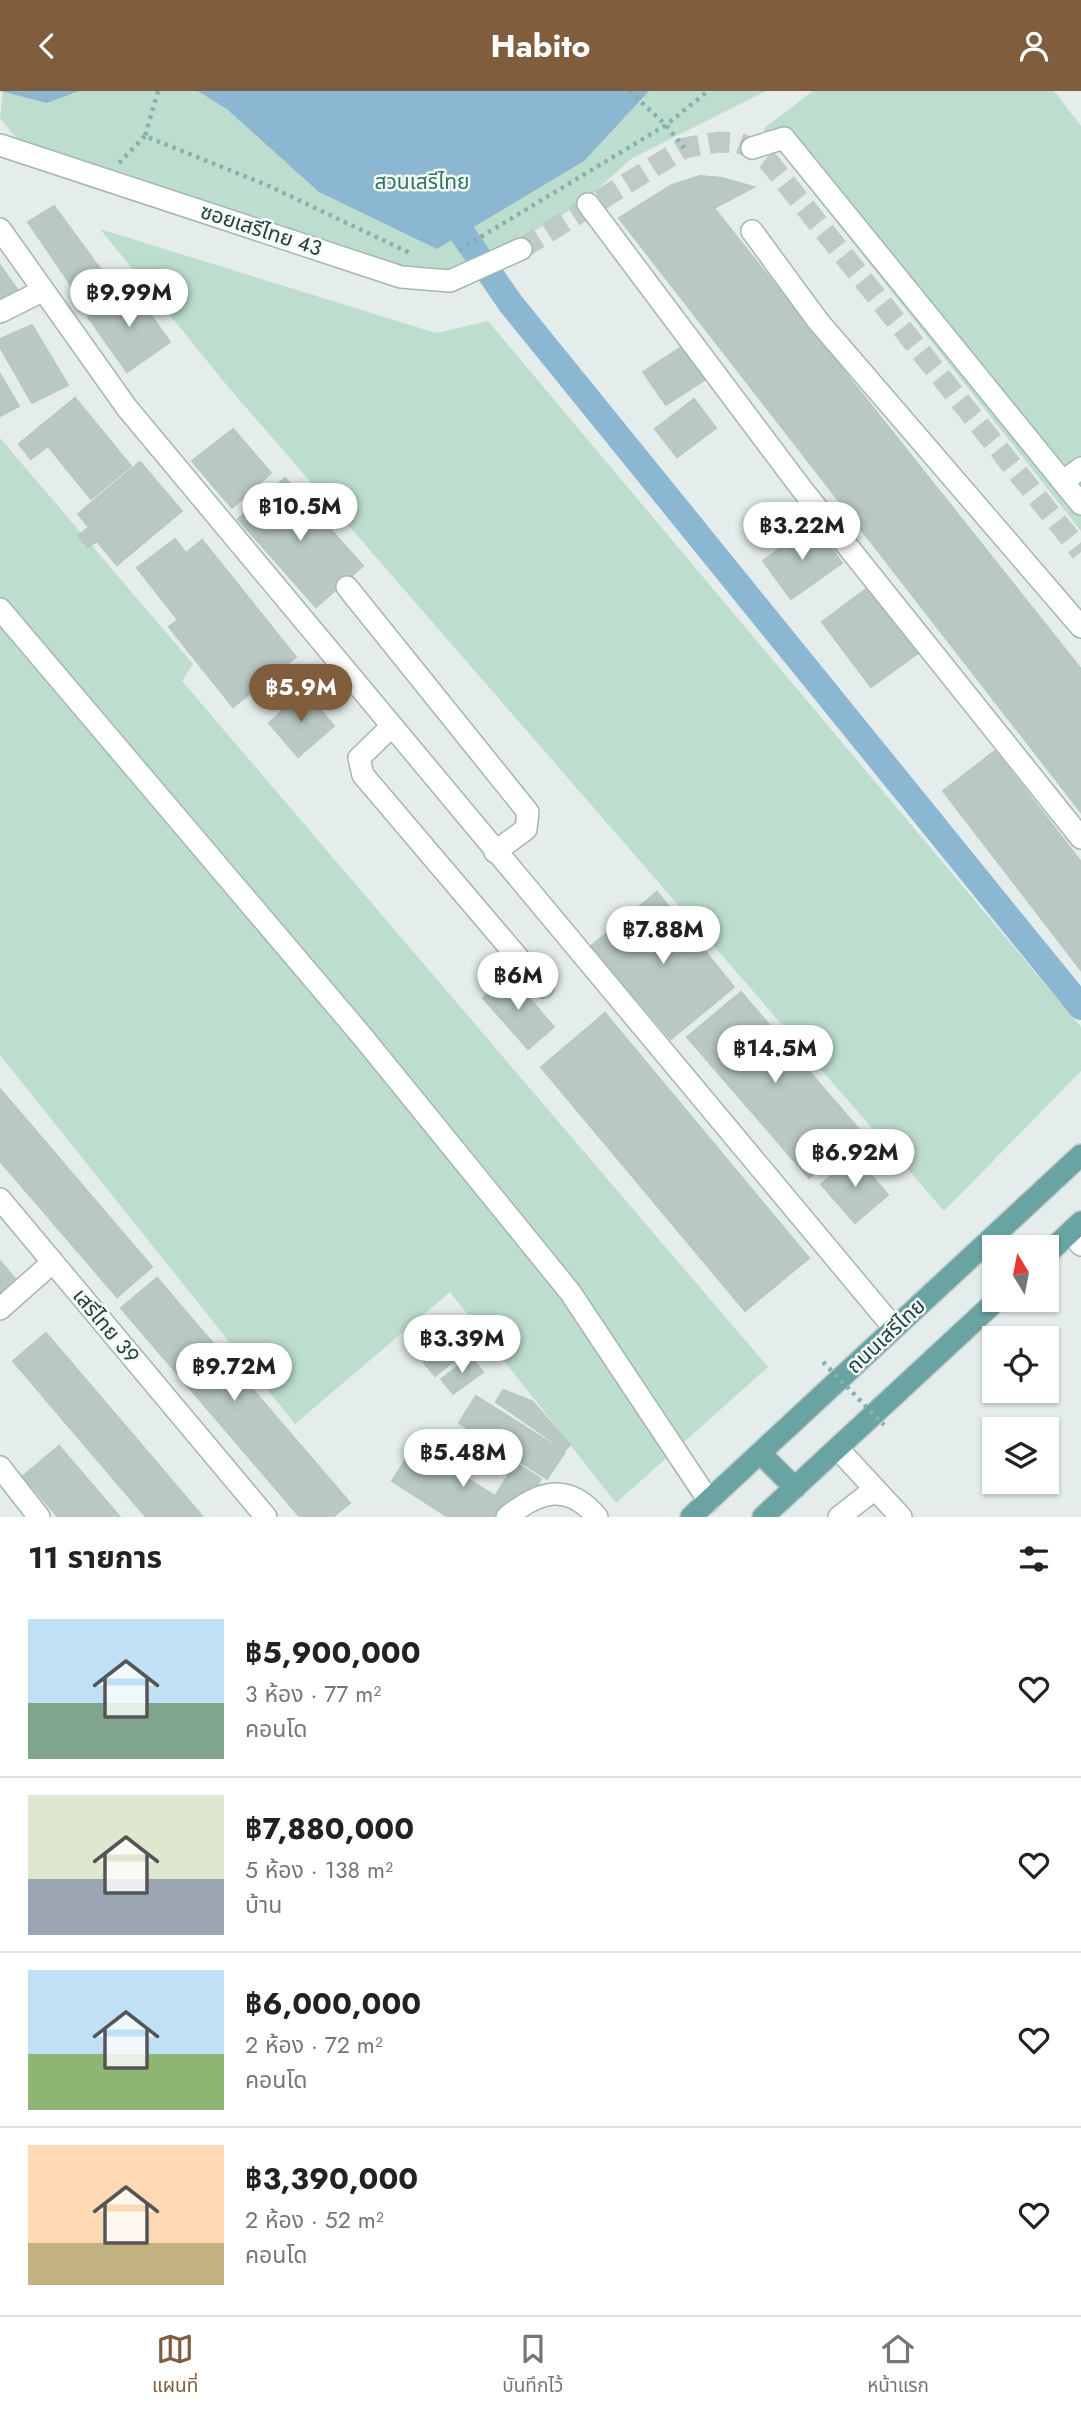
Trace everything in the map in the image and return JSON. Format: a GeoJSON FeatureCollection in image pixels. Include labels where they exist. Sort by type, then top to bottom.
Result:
{"type":"FeatureCollection","features":[{"type":"Feature","properties":{"kind":"main road","name":"ถนนเสรีไทย"},"geometry":{"type":"LineString","coordinates":[[691,1517],[1081,1155]]}},
{"type":"Feature","properties":{"kind":"main road"},"geometry":{"type":"LineString","coordinates":[[1059,1246],[1078,1233]]}},
{"type":"Feature","properties":{"kind":"main road"},"geometry":{"type":"LineString","coordinates":[[763,1517],[984,1313]]}},
{"type":"Feature","properties":{"kind":"main road"},"geometry":{"type":"LineString","coordinates":[[760,1453],[795,1488]]}},
{"type":"Feature","properties":{"kind":"street"},"geometry":{"type":"LineString","coordinates":[[752,148],[784,138],[1081,504]]}},
{"type":"Feature","properties":{"kind":"street","name":"ซอยเสรีไทย 43"},"geometry":{"type":"LineString","coordinates":[[0,145],[401,277],[450,281],[521,249]]}},
{"type":"Feature","properties":{"kind":"street"},"geometry":{"type":"LineString","coordinates":[[588,204],[801,488],[1081,838]]}},
{"type":"Feature","properties":{"kind":"street"},"geometry":{"type":"LineString","coordinates":[[0,229],[127,408],[894,1328]]}},
{"type":"Feature","properties":{"kind":"street"},"geometry":{"type":"LineString","coordinates":[[752,231],[818,321],[1081,627]]}},
{"type":"Feature","properties":{"kind":"street"},"geometry":{"type":"LineString","coordinates":[[0,312],[42,291]]}},
{"type":"Feature","properties":{"kind":"street"},"geometry":{"type":"LineString","coordinates":[[1063,482],[1081,468]]}},
{"type":"Feature","properties":{"kind":"street"},"geometry":{"type":"LineString","coordinates":[[347,587],[528,812],[526,829],[495,852]]}},
{"type":"Feature","properties":{"kind":"street"},"geometry":{"type":"LineString","coordinates":[[0,609],[362,1036],[570,1292],[709,1501]]}},
{"type":"Feature","properties":{"kind":"street"},"geometry":{"type":"LineString","coordinates":[[391,727],[359,758],[363,775],[543,987]]}},
{"type":"Feature","properties":{"kind":"street","name":"เสรีไทย 39"},"geometry":{"type":"LineString","coordinates":[[0,1199],[266,1517]]}},
{"type":"Feature","properties":{"kind":"street"},"geometry":{"type":"LineString","coordinates":[[0,1308],[53,1262]]}},
{"type":"Feature","properties":{"kind":"street"},"geometry":{"type":"LineString","coordinates":[[838,1449],[901,1517]]}},
{"type":"Feature","properties":{"kind":"street"},"geometry":{"type":"LineString","coordinates":[[0,1467],[39,1517]]}},
{"type":"Feature","properties":{"kind":"street"},"geometry":{"type":"LineString","coordinates":[[839,1517],[875,1489]]}},
{"type":"Feature","properties":{"kind":"street"},"geometry":{"type":"LineString","coordinates":[[508,1517],[530,1499],[550,1492],[575,1501],[597,1517]]}},
{"type":"Feature","properties":{"kind":"path"},"geometry":{"type":"LineString","coordinates":[[109,180],[109,174],[145,136],[158,91]]}},
{"type":"Feature","properties":{"kind":"path"},"geometry":{"type":"LineString","coordinates":[[629,91],[666,125],[684,148]]}},
{"type":"Feature","properties":{"kind":"path"},"geometry":{"type":"LineString","coordinates":[[457,251],[666,125],[708,91]]}},
{"type":"Feature","properties":{"kind":"path"},"geometry":{"type":"LineString","coordinates":[[145,136],[269,186],[422,259]]}},
{"type":"Feature","properties":{"kind":"path"},"geometry":{"type":"LineString","coordinates":[[823,1361],[884,1425]]}},
{"type":"Feature","properties":{"kind":"green space","name":"สวนเสรีไทย"},"geometry":{"type":"Polygon","coordinates":[[[3,91],[766,91],[631,159],[585,201],[538,229],[427,278],[23,146],[0,118],[3,91]]]}},
{"type":"Feature","properties":{"kind":"green space"},"geometry":{"type":"Polygon","coordinates":[[[813,91],[1054,91],[1081,126],[1081,531],[763,129],[813,91]]]}},
{"type":"Feature","properties":{"kind":"green space"},"geometry":{"type":"Polygon","coordinates":[[[100,229],[436,333],[488,321],[1081,1027],[1081,1071],[944,1211],[229,388],[100,229]]]}},
{"type":"Feature","properties":{"kind":"green space"},"geometry":{"type":"Polygon","coordinates":[[[0,438],[193,664],[182,681],[768,1367],[616,1503],[450,1292],[295,1424],[0,1055],[0,438]]]}},
{"type":"Feature","properties":{"kind":"water"},"geometry":{"type":"Polygon","coordinates":[[[0,91],[79,91],[47,103],[0,91]]]}},
{"type":"Feature","properties":{"kind":"water"},"geometry":{"type":"Polygon","coordinates":[[[198,91],[649,91],[584,161],[437,249],[319,192],[228,110],[198,91]]]}},
{"type":"Feature","properties":{"kind":"building"},"geometry":{"type":"Polygon","coordinates":[[[700,176],[722,178],[754,187],[714,208],[1081,669],[1081,812],[619,218],[672,185],[700,176]]]}},
{"type":"Feature","properties":{"kind":"building"},"geometry":{"type":"Polygon","coordinates":[[[54,206],[104,274],[77,294],[28,222],[54,206]]]}},
{"type":"Feature","properties":{"kind":"building"},"geometry":{"type":"Polygon","coordinates":[[[0,265],[23,298],[0,311],[0,265]]]}},
{"type":"Feature","properties":{"kind":"building"},"geometry":{"type":"Polygon","coordinates":[[[131,287],[170,342],[127,372],[88,317],[131,287]]]}},
{"type":"Feature","properties":{"kind":"building"},"geometry":{"type":"Polygon","coordinates":[[[32,325],[68,385],[32,403],[0,347],[0,339],[32,325]]]}},
{"type":"Feature","properties":{"kind":"building"},"geometry":{"type":"Polygon","coordinates":[[[683,346],[706,379],[666,405],[643,372],[683,346]]]}},
{"type":"Feature","properties":{"kind":"building"},"geometry":{"type":"Polygon","coordinates":[[[0,374],[19,406],[0,416],[0,374]]]}},
{"type":"Feature","properties":{"kind":"building"},"geometry":{"type":"Polygon","coordinates":[[[75,398],[131,466],[91,499],[48,446],[31,459],[19,444],[75,398]]]}},
{"type":"Feature","properties":{"kind":"building"},"geometry":{"type":"Polygon","coordinates":[[[694,399],[716,428],[677,457],[655,429],[694,399]]]}},
{"type":"Feature","properties":{"kind":"building"},"geometry":{"type":"Polygon","coordinates":[[[233,429],[271,473],[232,508],[192,461],[233,429]]]}},
{"type":"Feature","properties":{"kind":"building"},"geometry":{"type":"Polygon","coordinates":[[[140,462],[182,511],[117,565],[97,541],[88,547],[78,536],[89,527],[78,514],[140,462]]]}},
{"type":"Feature","properties":{"kind":"building"},"geometry":{"type":"Polygon","coordinates":[[[285,478],[363,566],[316,607],[238,519],[285,478]]]}},
{"type":"Feature","properties":{"kind":"building"},"geometry":{"type":"Polygon","coordinates":[[[813,524],[842,563],[791,599],[763,561],[813,524]]]}},
{"type":"Feature","properties":{"kind":"building"},"geometry":{"type":"Polygon","coordinates":[[[175,539],[186,553],[202,540],[296,657],[233,707],[169,627],[178,620],[137,568],[175,539]]]}},
{"type":"Feature","properties":{"kind":"building"},"geometry":{"type":"Polygon","coordinates":[[[869,587],[918,653],[871,687],[822,622],[869,587]]]}},
{"type":"Feature","properties":{"kind":"building"},"geometry":{"type":"Polygon","coordinates":[[[304,691],[334,726],[298,757],[269,723],[304,691]]]}},
{"type":"Feature","properties":{"kind":"building"},"geometry":{"type":"Polygon","coordinates":[[[995,751],[1081,862],[1081,970],[943,791],[995,751]]]}},
{"type":"Feature","properties":{"kind":"building"},"geometry":{"type":"Polygon","coordinates":[[[657,892],[734,987],[671,1039],[591,946],[657,892]]]}},
{"type":"Feature","properties":{"kind":"building"},"geometry":{"type":"Polygon","coordinates":[[[509,975],[554,1027],[528,1049],[483,998],[509,975]]]}},
{"type":"Feature","properties":{"kind":"building"},"geometry":{"type":"Polygon","coordinates":[[[741,992],[862,1133],[809,1178],[687,1037],[741,992]]]}},
{"type":"Feature","properties":{"kind":"building"},"geometry":{"type":"Polygon","coordinates":[[[605,1013],[809,1258],[745,1311],[541,1067],[605,1013]]]}},
{"type":"Feature","properties":{"kind":"building"},"geometry":{"type":"Polygon","coordinates":[[[0,1089],[152,1267],[117,1297],[0,1161],[0,1089]]]}},
{"type":"Feature","properties":{"kind":"building"},"geometry":{"type":"Polygon","coordinates":[[[855,1156],[888,1195],[855,1223],[821,1184],[855,1156]]]}},
{"type":"Feature","properties":{"kind":"building"},"geometry":{"type":"Polygon","coordinates":[[[0,1261],[16,1280],[0,1293],[0,1261]]]}},
{"type":"Feature","properties":{"kind":"building"},"geometry":{"type":"Polygon","coordinates":[[[157,1278],[350,1503],[333,1517],[300,1517],[121,1308],[157,1278]]]}},
{"type":"Feature","properties":{"kind":"building"},"geometry":{"type":"Polygon","coordinates":[[[461,1318],[479,1340],[435,1376],[417,1354],[461,1318]]]}},
{"type":"Feature","properties":{"kind":"building"},"geometry":{"type":"Polygon","coordinates":[[[46,1333],[203,1517],[146,1517],[13,1361],[46,1333]]]}},
{"type":"Feature","properties":{"kind":"building"},"geometry":{"type":"Polygon","coordinates":[[[471,1357],[483,1372],[453,1394],[441,1379],[471,1357]]]}},
{"type":"Feature","properties":{"kind":"building"},"geometry":{"type":"Polygon","coordinates":[[[503,1390],[532,1401],[570,1445],[565,1450],[496,1402],[503,1390]]]}},
{"type":"Feature","properties":{"kind":"building"},"geometry":{"type":"Polygon","coordinates":[[[476,1396],[565,1452],[547,1479],[459,1423],[476,1396]]]}},
{"type":"Feature","properties":{"kind":"building"},"geometry":{"type":"Polygon","coordinates":[[[415,1445],[495,1496],[516,1463],[541,1479],[517,1517],[448,1517],[392,1481],[415,1445]]]}},
{"type":"Feature","properties":{"kind":"building"},"geometry":{"type":"Polygon","coordinates":[[[59,1446],[120,1517],[58,1517],[23,1476],[59,1446]]]}},
{"type":"Feature","properties":{"kind":"waterway"},"geometry":{"type":"LineString","coordinates":[[442,204],[511,304],[1081,1007]]}},
{"type":"Feature","properties":{"kind":"tunnel"},"geometry":{"type":"LineString","coordinates":[[521,249],[684,148],[718,142],[739,143],[752,148],[769,162],[1081,552]]}}]}
